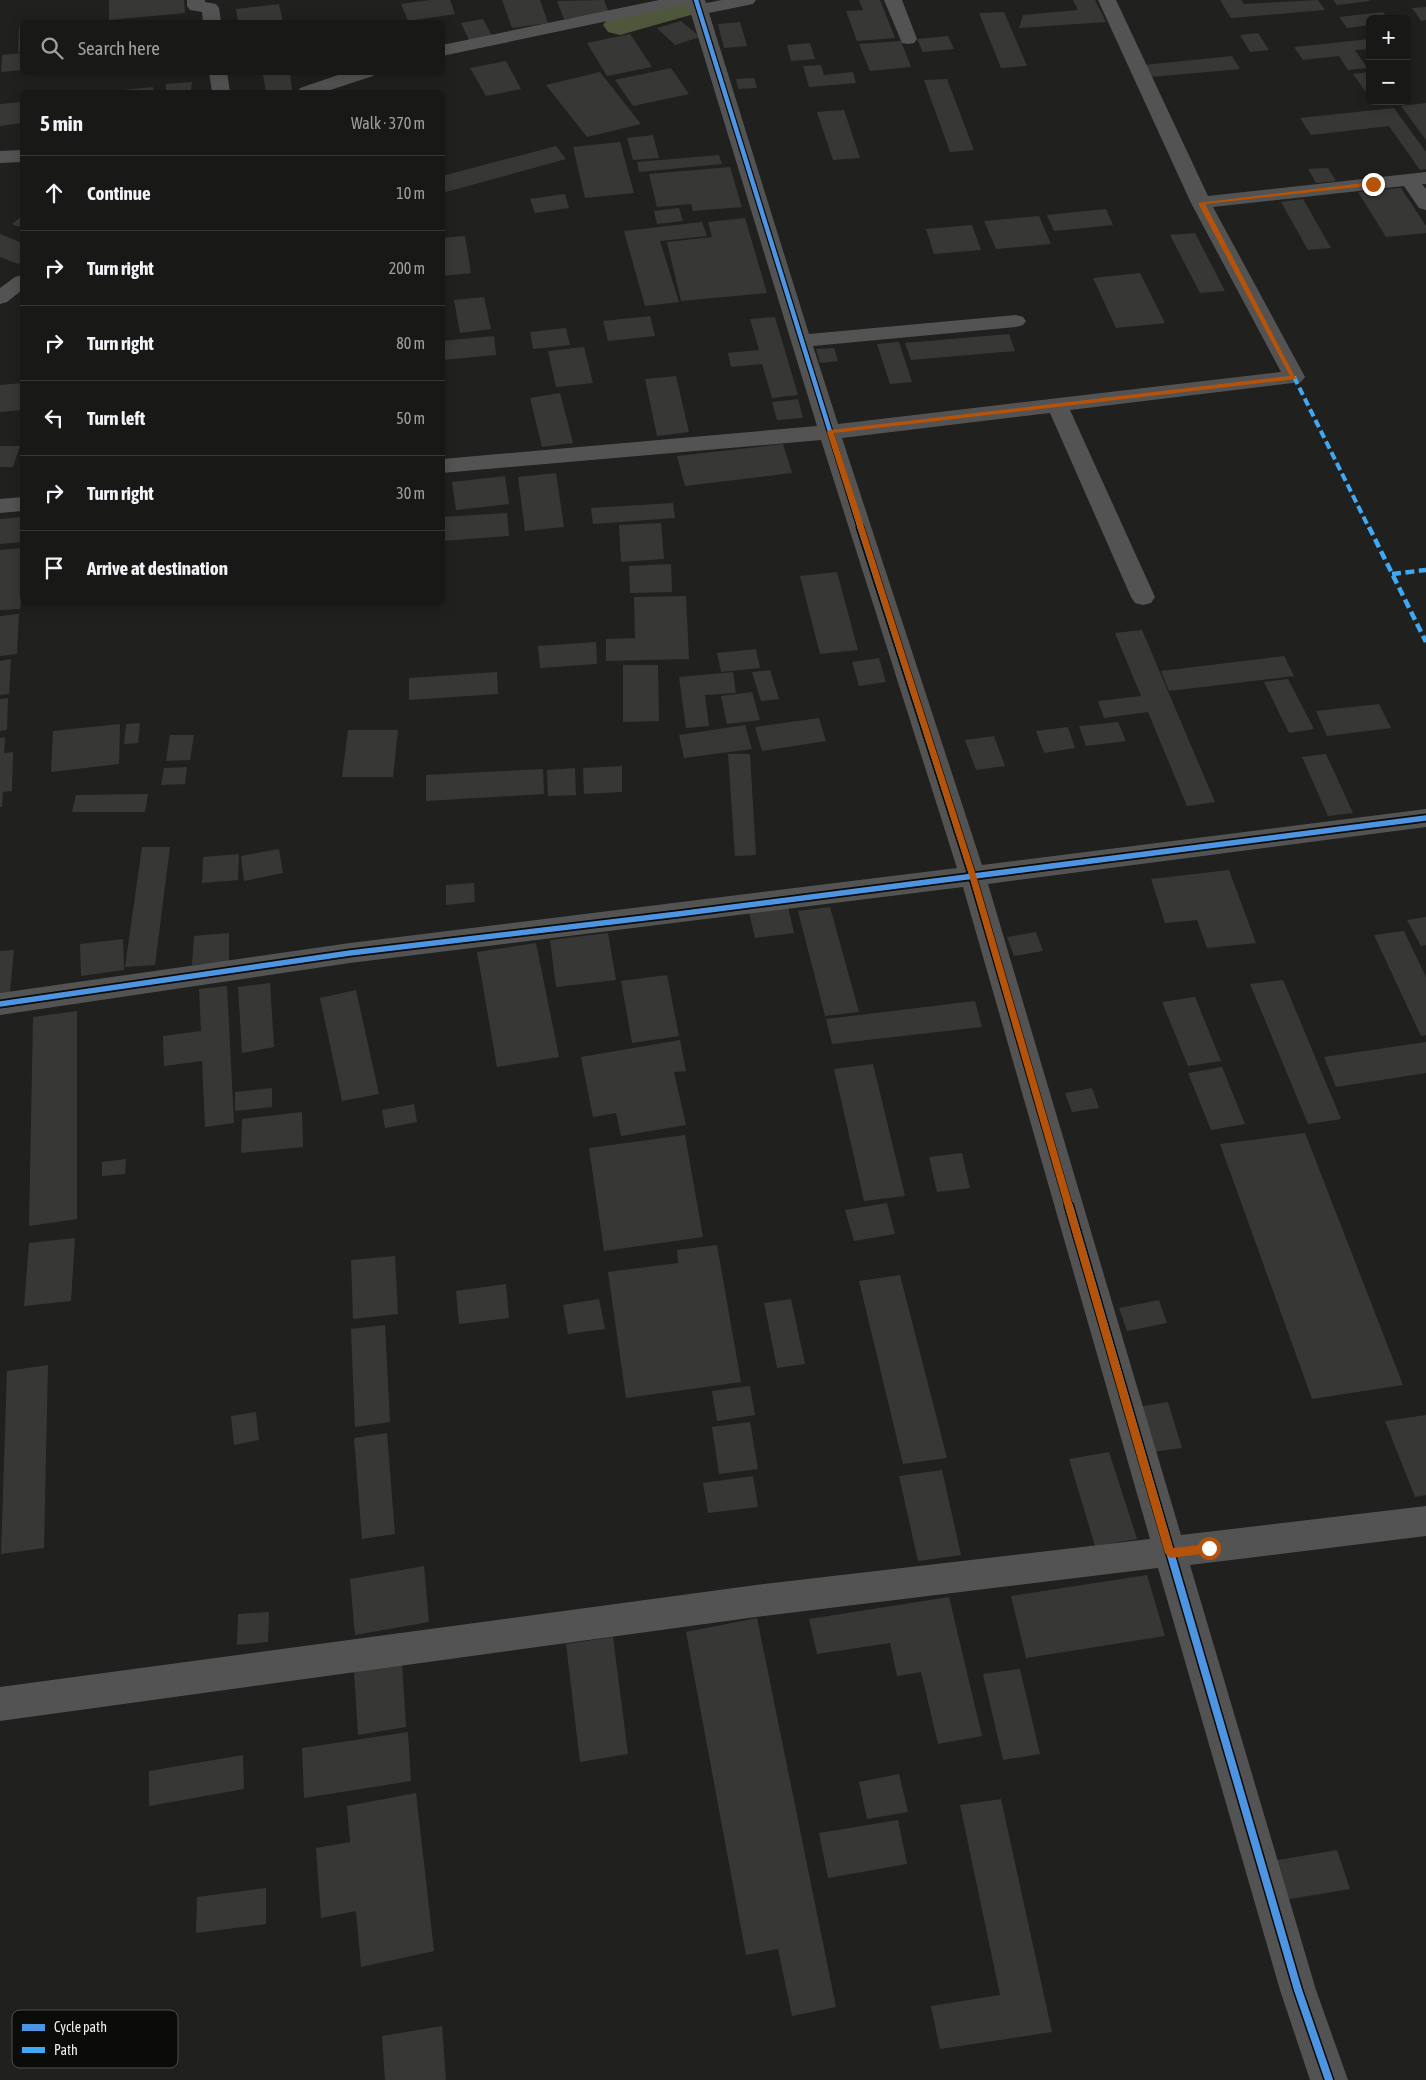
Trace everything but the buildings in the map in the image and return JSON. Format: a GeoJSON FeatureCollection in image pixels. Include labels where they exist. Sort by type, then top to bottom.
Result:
{"type":"FeatureCollection","features":[{"type":"Feature","properties":{"kind":"street"},"geometry":{"type":"LineString","coordinates":[[196,0],[196,6],[210,8],[212,20]]}},
{"type":"Feature","properties":{"kind":"street"},"geometry":{"type":"LineString","coordinates":[[445,50],[694,3],[747,0]]}},
{"type":"Feature","properties":{"kind":"street"},"geometry":{"type":"LineString","coordinates":[[893,0],[908,39]]}},
{"type":"Feature","properties":{"kind":"street"},"geometry":{"type":"LineString","coordinates":[[445,466],[830,432],[1294,377],[1201,203],[1107,0]]}},
{"type":"Feature","properties":{"kind":"street"},"geometry":{"type":"LineString","coordinates":[[694,3],[972,875],[1298,1990],[1329,2080]]}},
{"type":"Feature","properties":{"kind":"street"},"geometry":{"type":"LineString","coordinates":[[218,75],[221,90]]}},
{"type":"Feature","properties":{"kind":"street"},"geometry":{"type":"LineString","coordinates":[[313,90],[358,75]]}},
{"type":"Feature","properties":{"kind":"street"},"geometry":{"type":"LineString","coordinates":[[0,157],[20,156]]}},
{"type":"Feature","properties":{"kind":"street"},"geometry":{"type":"LineString","coordinates":[[1201,203],[1418,179],[1426,204]]}},
{"type":"Feature","properties":{"kind":"street"},"geometry":{"type":"LineString","coordinates":[[0,298],[20,283]]}},
{"type":"Feature","properties":{"kind":"street"},"geometry":{"type":"LineString","coordinates":[[802,341],[1016,320]]}},
{"type":"Feature","properties":{"kind":"street"},"geometry":{"type":"LineString","coordinates":[[1057,405],[1143,597]]}},
{"type":"Feature","properties":{"kind":"street"},"geometry":{"type":"LineString","coordinates":[[0,506],[20,504]]}},
{"type":"Feature","properties":{"kind":"street"},"geometry":{"type":"LineString","coordinates":[[0,1004],[350,952],[669,915],[1426,818]]}},
{"type":"Feature","properties":{"kind":"street"},"geometry":{"type":"LineString","coordinates":[[0,1704],[756,1601],[1426,1521]]}},
{"type":"Feature","properties":{"kind":"waterway"},"geometry":{"type":"LineString","coordinates":[[620,25],[689,5]]}},
{"type":"Feature","properties":{"kind":"marked path"},"geometry":{"type":"LineString","coordinates":[[1294,377],[1426,642]]}},
{"type":"Feature","properties":{"kind":"marked path"},"geometry":{"type":"LineString","coordinates":[[1392,574],[1426,570]]}},
{"type":"Feature","properties":{"kind":"cycle path"},"geometry":{"type":"LineString","coordinates":[[696,0],[818,397],[972,875],[1298,1990],[1329,2080]]}},
{"type":"Feature","properties":{"kind":"cycle path"},"geometry":{"type":"LineString","coordinates":[[0,1004],[350,953],[678,914],[1426,818]]}},
{"type":"Feature","properties":{"kind":"route"},"geometry":{"type":"LineString","coordinates":[[1209,1548],[1170,1553],[972,875],[830,432],[1294,377],[1201,203],[1373,184]]}}]}
